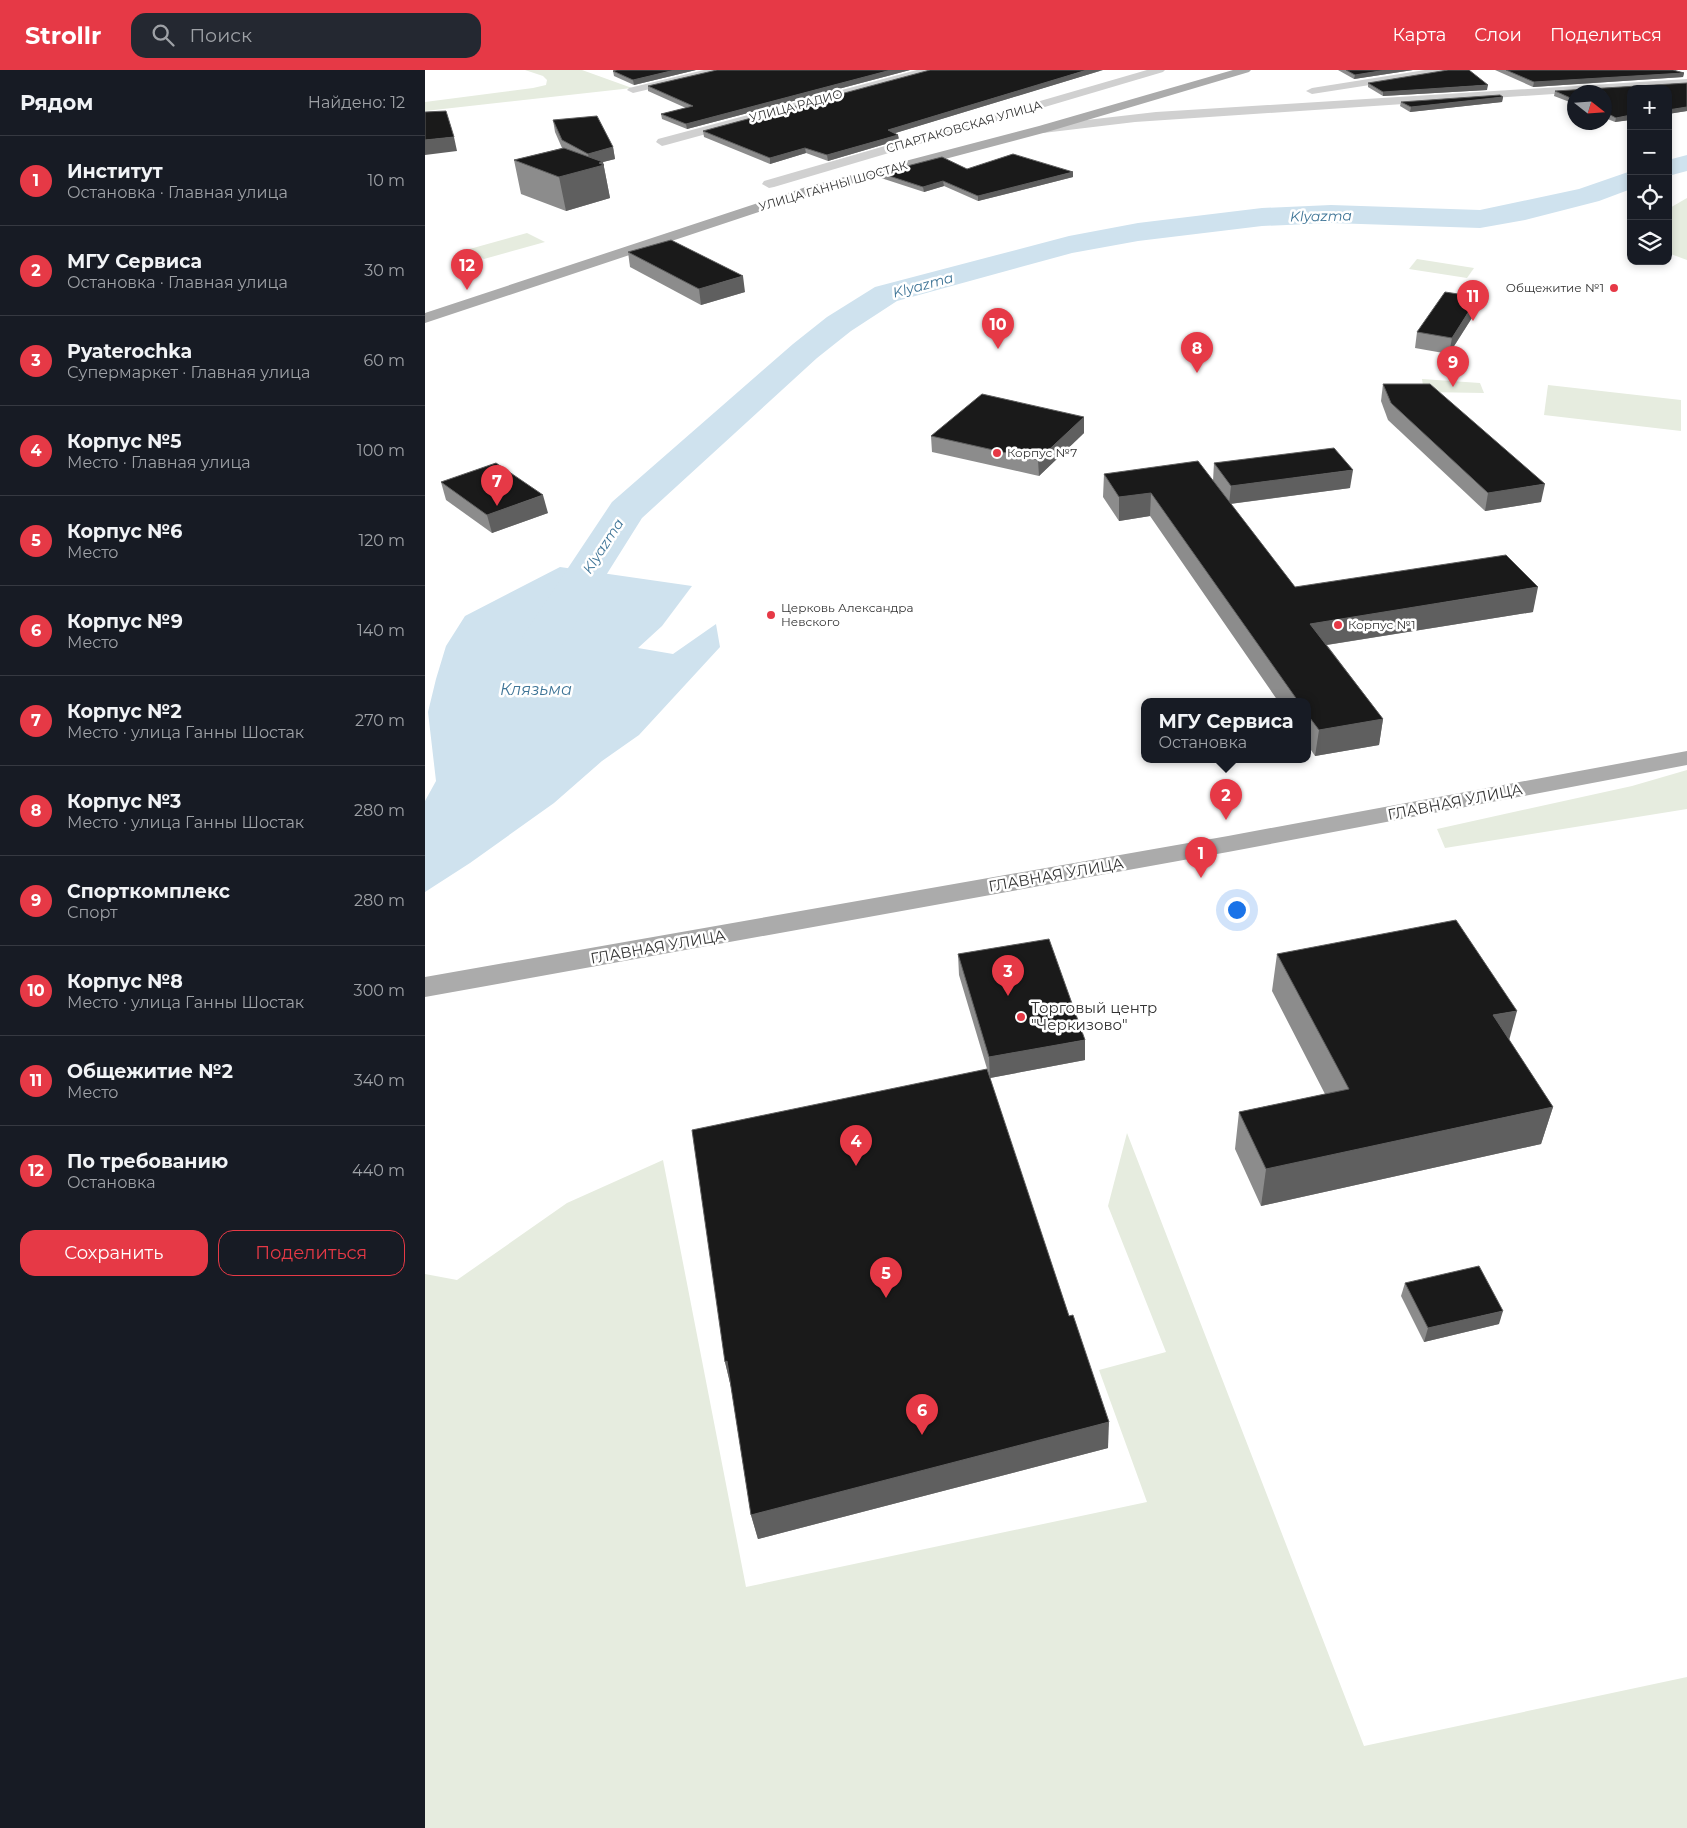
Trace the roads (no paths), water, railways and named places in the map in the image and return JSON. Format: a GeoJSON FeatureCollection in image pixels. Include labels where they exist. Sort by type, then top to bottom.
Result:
{"type":"FeatureCollection","features":[{"type":"Feature","properties":{"kind":"main road","name":"УЛИЦА ГАННЫ ШОСТАК"},"geometry":{"type":"LineString","coordinates":[[425,318],[811,190],[1043,129],[1244,70]]}},
{"type":"Feature","properties":{"kind":"main road","name":"ГЛАВНАЯ УЛИЦА"},"geometry":{"type":"LineString","coordinates":[[425,987],[1212,847],[1687,758]]}},
{"type":"Feature","properties":{"kind":"street"},"geometry":{"type":"LineString","coordinates":[[633,90],[718,70]]}},
{"type":"Feature","properties":{"kind":"street","name":"УЛИЦА РАДИО"},"geometry":{"type":"LineString","coordinates":[[662,142],[930,70]]}},
{"type":"Feature","properties":{"kind":"street","name":"СПАРТАКОВСКАЯ УЛИЦА"},"geometry":{"type":"LineString","coordinates":[[769,184],[1159,70]]}},
{"type":"Feature","properties":{"kind":"street"},"geometry":{"type":"LineString","coordinates":[[1302,93],[1447,70]]}},
{"type":"Feature","properties":{"kind":"street"},"geometry":{"type":"LineString","coordinates":[[1137,118],[1687,82]]}},
{"type":"Feature","properties":{"kind":"street"},"geometry":{"type":"LineString","coordinates":[[1043,129],[1137,118],[1273,97]]}},
{"type":"Feature","properties":{"kind":"water","name":"Клязьма"},"geometry":{"type":"Polygon","coordinates":[[[560,567],[692,586],[662,626],[638,648],[673,654],[716,624],[720,647],[639,735],[602,761],[554,803],[470,863],[425,892],[425,801],[436,781],[428,712],[446,646],[465,616],[560,567]]]}},
{"type":"Feature","properties":{"kind":"waterway","name":"Klyazma"},"geometry":{"type":"LineString","coordinates":[[1672,167],[1687,163]]}},
{"type":"Feature","properties":{"kind":"waterway","name":"Klyazma"},"geometry":{"type":"LineString","coordinates":[[545,637],[626,511],[805,351],[839,324],[886,294],[1069,245],[1138,232],[1262,217],[1331,214],[1480,219],[1525,211],[1589,195],[1627,181]]}},
{"type":"Feature","properties":{"kind":"place","name":"Общежитие №1"},"geometry":{"type":"Point","coordinates":[1614,288]}},
{"type":"Feature","properties":{"kind":"place","name":"По требованию"},"geometry":{"type":"Point","coordinates":[467,290]}},
{"type":"Feature","properties":{"kind":"place","name":"Общежитие №2"},"geometry":{"type":"Point","coordinates":[1473,321]}},
{"type":"Feature","properties":{"kind":"place","name":"Корпус №8"},"geometry":{"type":"Point","coordinates":[998,349]}},
{"type":"Feature","properties":{"kind":"place","name":"Корпус №3"},"geometry":{"type":"Point","coordinates":[1197,373]}},
{"type":"Feature","properties":{"kind":"place","name":"Спорткомплекс"},"geometry":{"type":"Point","coordinates":[1453,387]}},
{"type":"Feature","properties":{"kind":"place","name":"Корпус №7"},"geometry":{"type":"Point","coordinates":[997,453]}},
{"type":"Feature","properties":{"kind":"place","name":"Корпус №2"},"geometry":{"type":"Point","coordinates":[497,506]}},
{"type":"Feature","properties":{"kind":"place","name":"Церковь Александра Невского"},"geometry":{"type":"Point","coordinates":[771,615]}},
{"type":"Feature","properties":{"kind":"place","name":"Корпус №1"},"geometry":{"type":"Point","coordinates":[1338,625]}},
{"type":"Feature","properties":{"kind":"place","name":"МГУ Сервиса"},"geometry":{"type":"Point","coordinates":[1226,820]}},
{"type":"Feature","properties":{"kind":"place","name":"Институт"},"geometry":{"type":"Point","coordinates":[1201,878]}},
{"type":"Feature","properties":{"kind":"place","name":"Pyaterochka"},"geometry":{"type":"Point","coordinates":[1008,996]}},
{"type":"Feature","properties":{"kind":"place","name":"Торговый центр \"Черкизово\""},"geometry":{"type":"Point","coordinates":[1021,1017]}},
{"type":"Feature","properties":{"kind":"place","name":"Корпус №5"},"geometry":{"type":"Point","coordinates":[856,1166]}},
{"type":"Feature","properties":{"kind":"place","name":"Корпус №6"},"geometry":{"type":"Point","coordinates":[886,1298]}},
{"type":"Feature","properties":{"kind":"place","name":"Корпус №9"},"geometry":{"type":"Point","coordinates":[922,1435]}}]}
